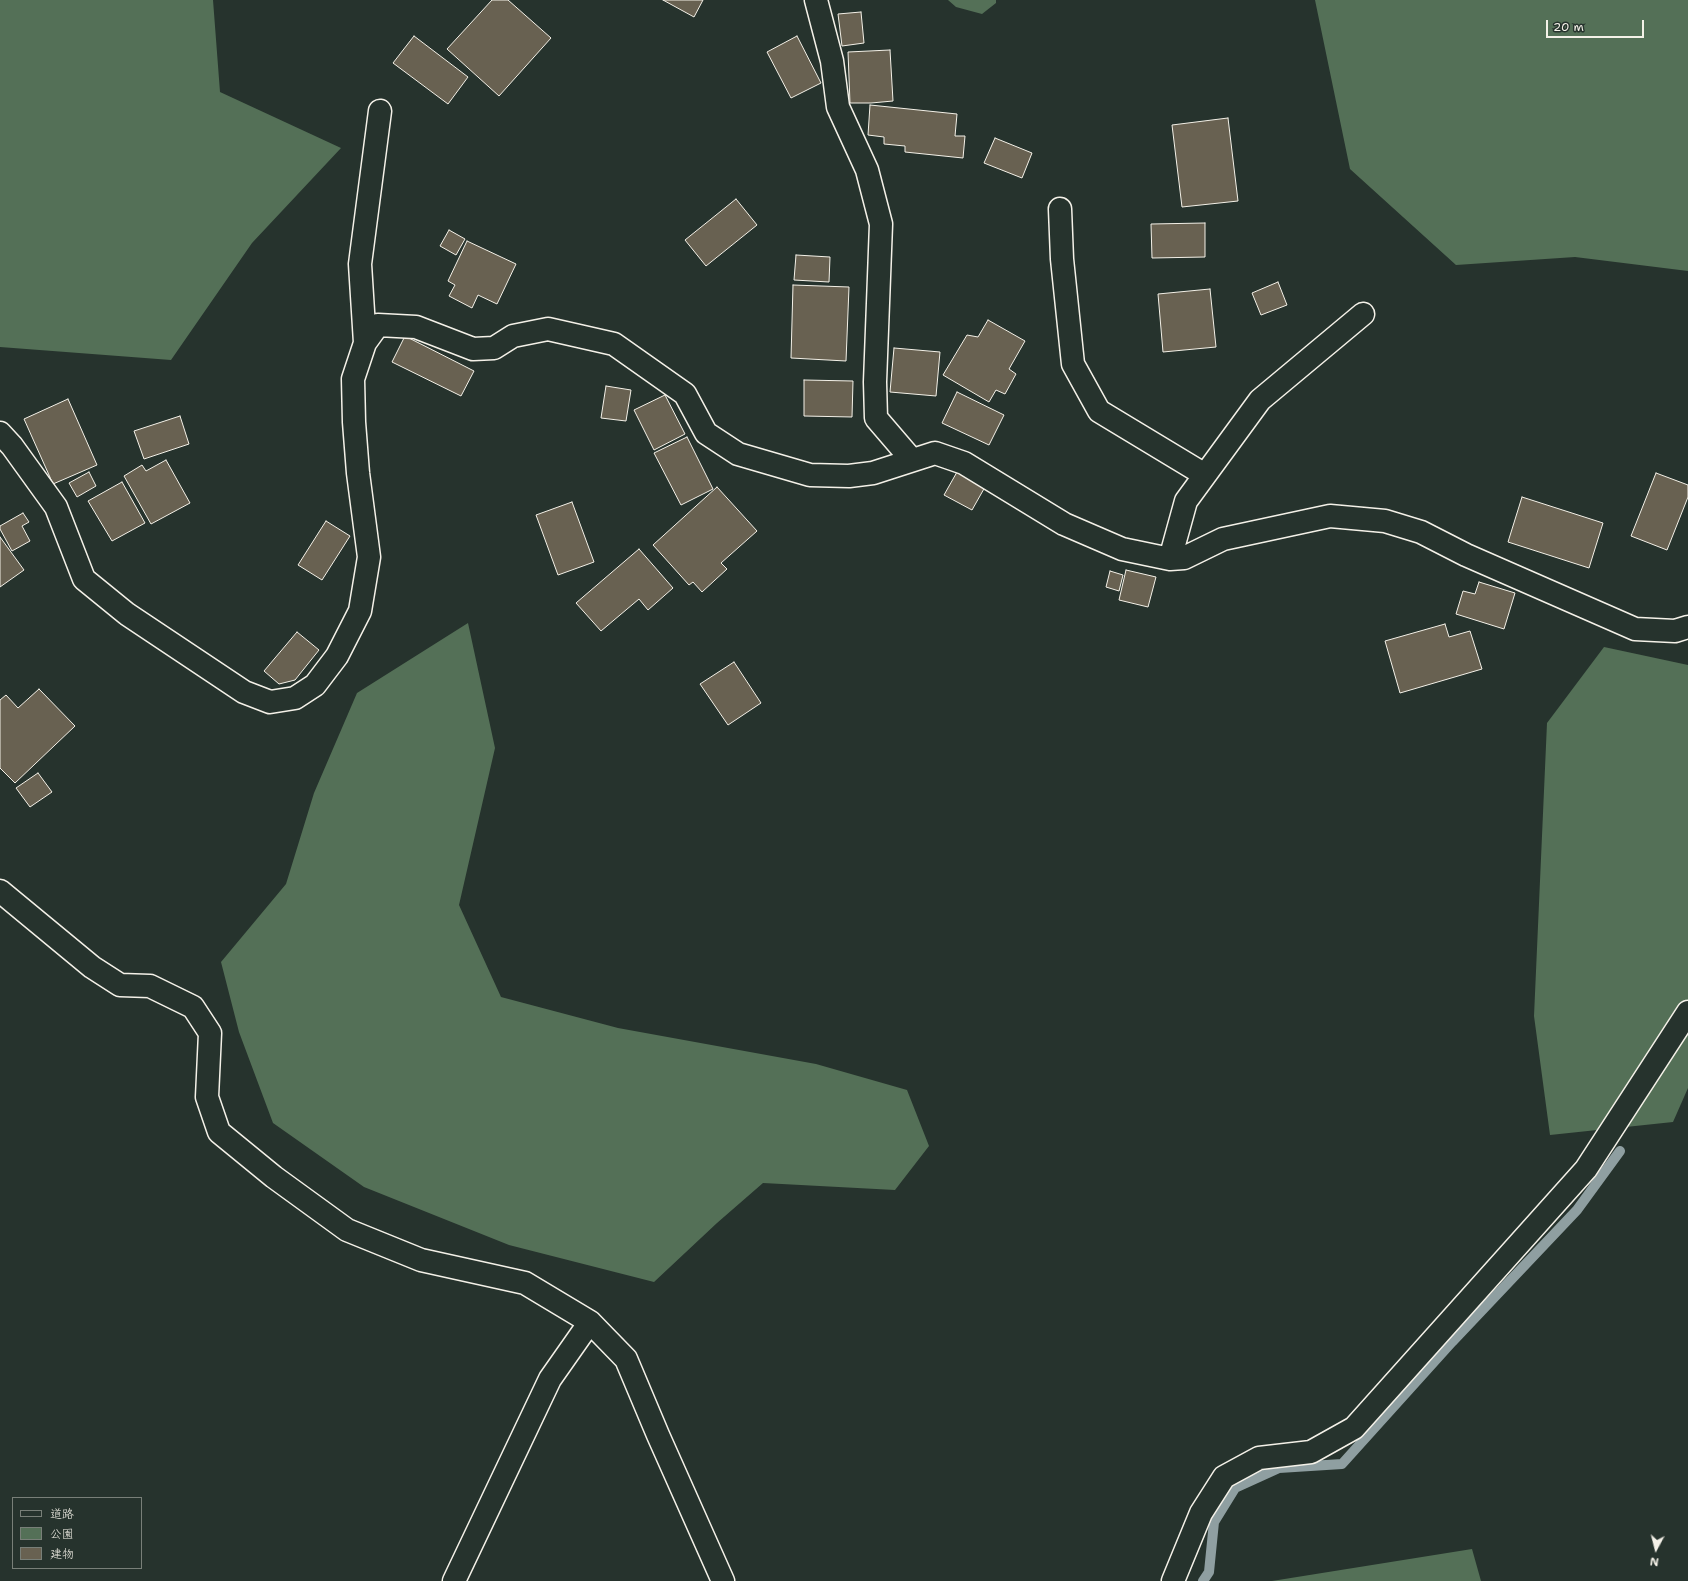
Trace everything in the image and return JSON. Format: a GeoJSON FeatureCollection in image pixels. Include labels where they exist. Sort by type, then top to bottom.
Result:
{"type":"FeatureCollection","features":[{"type":"Feature","properties":{"kind":"street"},"geometry":{"type":"LineString","coordinates":[[816,0],[832,61],[838,107],[867,170],[882,224],[875,382],[876,418],[912,460]]}},
{"type":"Feature","properties":{"kind":"street"},"geometry":{"type":"LineString","coordinates":[[365,343],[360,264],[380,111]]}},
{"type":"Feature","properties":{"kind":"street"},"geometry":{"type":"LineString","coordinates":[[1060,209],[1062,259],[1072,364],[1099,411],[1205,475]]}},
{"type":"Feature","properties":{"kind":"street"},"geometry":{"type":"LineString","coordinates":[[1170,559],[1186,501],[1260,400],[1363,314]]}},
{"type":"Feature","properties":{"kind":"street"},"geometry":{"type":"LineString","coordinates":[[0,433],[12,446],[56,507],[84,579],[127,614],[244,692],[270,702],[295,698],[314,685],[337,656],[360,611],[369,557],[358,473],[354,422],[353,380],[365,343],[378,326],[416,327],[473,349],[494,348],[513,336],[548,329],[614,344],[685,394],[706,433],[738,454],[810,475],[849,476],[873,473],[935,453],[964,463],[1064,524],[1122,549],[1170,559],[1184,558],[1223,539],[1330,516],[1385,521],[1421,532],[1466,555],[1635,629],[1675,632],[1688,627]]}},
{"type":"Feature","properties":{"kind":"street"},"geometry":{"type":"LineString","coordinates":[[0,891],[92,967],[120,985],[150,986],[193,1007],[210,1033],[207,1097],[219,1132],[280,1181],[347,1230],[421,1260],[525,1283],[590,1322],[626,1359],[723,1581]]}},
{"type":"Feature","properties":{"kind":"street"},"geometry":{"type":"LineString","coordinates":[[1173,1581],[1201,1513],[1224,1478],[1259,1458],[1311,1452],[1354,1428],[1586,1169],[1688,1012]]}},
{"type":"Feature","properties":{"kind":"street"},"geometry":{"type":"LineString","coordinates":[[454,1581],[550,1379],[590,1322]]}},
{"type":"Feature","properties":{"kind":"green space"},"geometry":{"type":"Polygon","coordinates":[[[0,0],[213,0],[220,92],[341,148],[252,243],[171,360],[0,347],[0,0]]]}},
{"type":"Feature","properties":{"kind":"green space"},"geometry":{"type":"Polygon","coordinates":[[[948,0],[996,0],[996,3],[982,14],[956,7],[948,0]]]}},
{"type":"Feature","properties":{"kind":"green space"},"geometry":{"type":"Polygon","coordinates":[[[1315,0],[1688,0],[1688,271],[1575,257],[1456,265],[1350,169],[1315,0]]]}},
{"type":"Feature","properties":{"kind":"green space"},"geometry":{"type":"Polygon","coordinates":[[[468,623],[495,748],[459,905],[501,997],[618,1028],[816,1064],[907,1090],[929,1146],[895,1190],[763,1183],[717,1223],[654,1282],[509,1245],[364,1187],[273,1123],[239,1032],[221,962],[286,884],[314,793],[357,693],[468,623]]]}},
{"type":"Feature","properties":{"kind":"green space"},"geometry":{"type":"Polygon","coordinates":[[[1604,647],[1688,665],[1688,1088],[1673,1122],[1550,1135],[1534,1016],[1547,723],[1604,647]]]}},
{"type":"Feature","properties":{"kind":"green space"},"geometry":{"type":"Polygon","coordinates":[[[1472,1549],[1481,1581],[1272,1581],[1472,1549]]]}},
{"type":"Feature","properties":{"kind":"building"},"geometry":{"type":"Polygon","coordinates":[[[492,0],[508,0],[551,38],[499,96],[447,49],[492,0]]]}},
{"type":"Feature","properties":{"kind":"building"},"geometry":{"type":"Polygon","coordinates":[[[663,0],[703,0],[694,17],[663,0]]]}},
{"type":"Feature","properties":{"kind":"building"},"geometry":{"type":"Polygon","coordinates":[[[861,12],[864,43],[842,46],[838,14],[861,12]]]}},
{"type":"Feature","properties":{"kind":"building"},"geometry":{"type":"Polygon","coordinates":[[[414,36],[468,77],[448,104],[393,63],[414,36]]]}},
{"type":"Feature","properties":{"kind":"building"},"geometry":{"type":"Polygon","coordinates":[[[797,36],[821,83],[791,98],[767,52],[797,36]]]}},
{"type":"Feature","properties":{"kind":"building"},"geometry":{"type":"Polygon","coordinates":[[[890,50],[893,101],[850,103],[848,52],[890,50]]]}},
{"type":"Feature","properties":{"kind":"building"},"geometry":{"type":"Polygon","coordinates":[[[870,105],[957,114],[955,136],[965,136],[963,158],[905,152],[905,146],[884,144],[884,137],[868,135],[870,105]]]}},
{"type":"Feature","properties":{"kind":"building"},"geometry":{"type":"Polygon","coordinates":[[[1228,118],[1238,201],[1182,207],[1172,125],[1228,118]]]}},
{"type":"Feature","properties":{"kind":"building"},"geometry":{"type":"Polygon","coordinates":[[[995,138],[1032,153],[1022,178],[984,163],[995,138]]]}},
{"type":"Feature","properties":{"kind":"building"},"geometry":{"type":"Polygon","coordinates":[[[736,199],[757,225],[706,266],[685,240],[736,199]]]}},
{"type":"Feature","properties":{"kind":"building"},"geometry":{"type":"Polygon","coordinates":[[[1205,223],[1205,257],[1152,258],[1151,224],[1205,223]]]}},
{"type":"Feature","properties":{"kind":"building"},"geometry":{"type":"Polygon","coordinates":[[[449,230],[465,239],[456,255],[440,246],[449,230]]]}},
{"type":"Feature","properties":{"kind":"building"},"geometry":{"type":"Polygon","coordinates":[[[467,241],[516,264],[497,304],[478,295],[472,308],[449,296],[455,285],[448,281],[467,241]]]}},
{"type":"Feature","properties":{"kind":"building"},"geometry":{"type":"Polygon","coordinates":[[[796,255],[830,257],[829,282],[794,280],[796,255]]]}},
{"type":"Feature","properties":{"kind":"building"},"geometry":{"type":"Polygon","coordinates":[[[1278,282],[1287,305],[1261,315],[1252,293],[1278,282]]]}},
{"type":"Feature","properties":{"kind":"building"},"geometry":{"type":"Polygon","coordinates":[[[793,285],[849,287],[846,361],[791,358],[793,285]]]}},
{"type":"Feature","properties":{"kind":"building"},"geometry":{"type":"Polygon","coordinates":[[[1210,289],[1216,347],[1163,352],[1158,294],[1210,289]]]}},
{"type":"Feature","properties":{"kind":"building"},"geometry":{"type":"Polygon","coordinates":[[[988,320],[1025,341],[1009,369],[1016,374],[1005,394],[996,390],[989,402],[943,375],[967,335],[978,337],[988,320]]]}},
{"type":"Feature","properties":{"kind":"building"},"geometry":{"type":"Polygon","coordinates":[[[405,336],[474,371],[461,396],[392,362],[405,336]]]}},
{"type":"Feature","properties":{"kind":"building"},"geometry":{"type":"Polygon","coordinates":[[[894,348],[940,352],[936,396],[890,392],[894,348]]]}},
{"type":"Feature","properties":{"kind":"building"},"geometry":{"type":"Polygon","coordinates":[[[804,380],[853,381],[852,417],[804,416],[804,380]]]}},
{"type":"Feature","properties":{"kind":"building"},"geometry":{"type":"Polygon","coordinates":[[[606,386],[631,390],[626,421],[601,418],[606,386]]]}},
{"type":"Feature","properties":{"kind":"building"},"geometry":{"type":"Polygon","coordinates":[[[957,392],[1004,415],[989,445],[942,423],[957,392]]]}},
{"type":"Feature","properties":{"kind":"building"},"geometry":{"type":"Polygon","coordinates":[[[665,395],[685,434],[654,450],[634,410],[665,395]]]}},
{"type":"Feature","properties":{"kind":"building"},"geometry":{"type":"Polygon","coordinates":[[[68,399],[97,465],[53,484],[24,419],[68,399]]]}},
{"type":"Feature","properties":{"kind":"building"},"geometry":{"type":"Polygon","coordinates":[[[180,416],[189,444],[144,459],[134,431],[180,416]]]}},
{"type":"Feature","properties":{"kind":"building"},"geometry":{"type":"Polygon","coordinates":[[[687,437],[713,489],[681,505],[654,453],[687,437]]]}},
{"type":"Feature","properties":{"kind":"building"},"geometry":{"type":"Polygon","coordinates":[[[166,460],[190,503],[151,524],[124,476],[142,465],[146,471],[166,460]]]}},
{"type":"Feature","properties":{"kind":"building"},"geometry":{"type":"Polygon","coordinates":[[[89,472],[96,486],[77,497],[69,483],[89,472]]]}},
{"type":"Feature","properties":{"kind":"building"},"geometry":{"type":"Polygon","coordinates":[[[957,472],[985,487],[972,510],[944,495],[957,472]]]}},
{"type":"Feature","properties":{"kind":"building"},"geometry":{"type":"Polygon","coordinates":[[[1656,473],[1688,485],[1688,497],[1667,550],[1631,536],[1656,473]]]}},
{"type":"Feature","properties":{"kind":"building"},"geometry":{"type":"Polygon","coordinates":[[[122,482],[145,523],[112,541],[88,501],[122,482]]]}},
{"type":"Feature","properties":{"kind":"building"},"geometry":{"type":"Polygon","coordinates":[[[717,487],[757,531],[721,563],[727,569],[702,592],[693,582],[689,585],[653,545],[717,487]]]}},
{"type":"Feature","properties":{"kind":"building"},"geometry":{"type":"Polygon","coordinates":[[[1522,497],[1603,523],[1589,568],[1508,542],[1522,497]]]}},
{"type":"Feature","properties":{"kind":"building"},"geometry":{"type":"Polygon","coordinates":[[[572,502],[594,562],[558,575],[536,515],[572,502]]]}},
{"type":"Feature","properties":{"kind":"building"},"geometry":{"type":"Polygon","coordinates":[[[23,513],[29,522],[22,526],[30,541],[12,551],[0,529],[0,526],[23,513]]]}},
{"type":"Feature","properties":{"kind":"building"},"geometry":{"type":"Polygon","coordinates":[[[326,521],[350,536],[322,580],[298,565],[326,521]]]}},
{"type":"Feature","properties":{"kind":"building"},"geometry":{"type":"Polygon","coordinates":[[[0,537],[24,570],[0,587],[0,537]]]}},
{"type":"Feature","properties":{"kind":"building"},"geometry":{"type":"Polygon","coordinates":[[[639,549],[673,588],[648,610],[639,599],[601,631],[576,603],[639,549]]]}},
{"type":"Feature","properties":{"kind":"building"},"geometry":{"type":"Polygon","coordinates":[[[1126,570],[1156,577],[1148,607],[1119,600],[1126,570]]]}},
{"type":"Feature","properties":{"kind":"building"},"geometry":{"type":"Polygon","coordinates":[[[1110,571],[1123,575],[1119,591],[1106,587],[1110,571]]]}},
{"type":"Feature","properties":{"kind":"building"},"geometry":{"type":"Polygon","coordinates":[[[1479,582],[1515,593],[1504,629],[1456,614],[1463,591],[1475,594],[1479,582]]]}},
{"type":"Feature","properties":{"kind":"building"},"geometry":{"type":"Polygon","coordinates":[[[1445,624],[1449,637],[1470,631],[1482,669],[1400,693],[1385,641],[1445,624]]]}},
{"type":"Feature","properties":{"kind":"building"},"geometry":{"type":"Polygon","coordinates":[[[297,632],[319,650],[295,680],[279,684],[264,671],[297,632]]]}},
{"type":"Feature","properties":{"kind":"building"},"geometry":{"type":"Polygon","coordinates":[[[734,662],[761,703],[728,725],[700,684],[734,662]]]}},
{"type":"Feature","properties":{"kind":"building"},"geometry":{"type":"Polygon","coordinates":[[[39,689],[75,726],[15,783],[0,768],[0,700],[6,695],[18,708],[39,689]]]}},
{"type":"Feature","properties":{"kind":"building"},"geometry":{"type":"Polygon","coordinates":[[[38,773],[52,792],[30,807],[16,788],[38,773]]]}},
{"type":"Feature","properties":{"kind":"waterway"},"geometry":{"type":"LineString","coordinates":[[1203,1581],[1209,1572],[1214,1522],[1235,1488],[1279,1468],[1342,1464],[1452,1342],[1577,1210],[1620,1151]]}}]}
